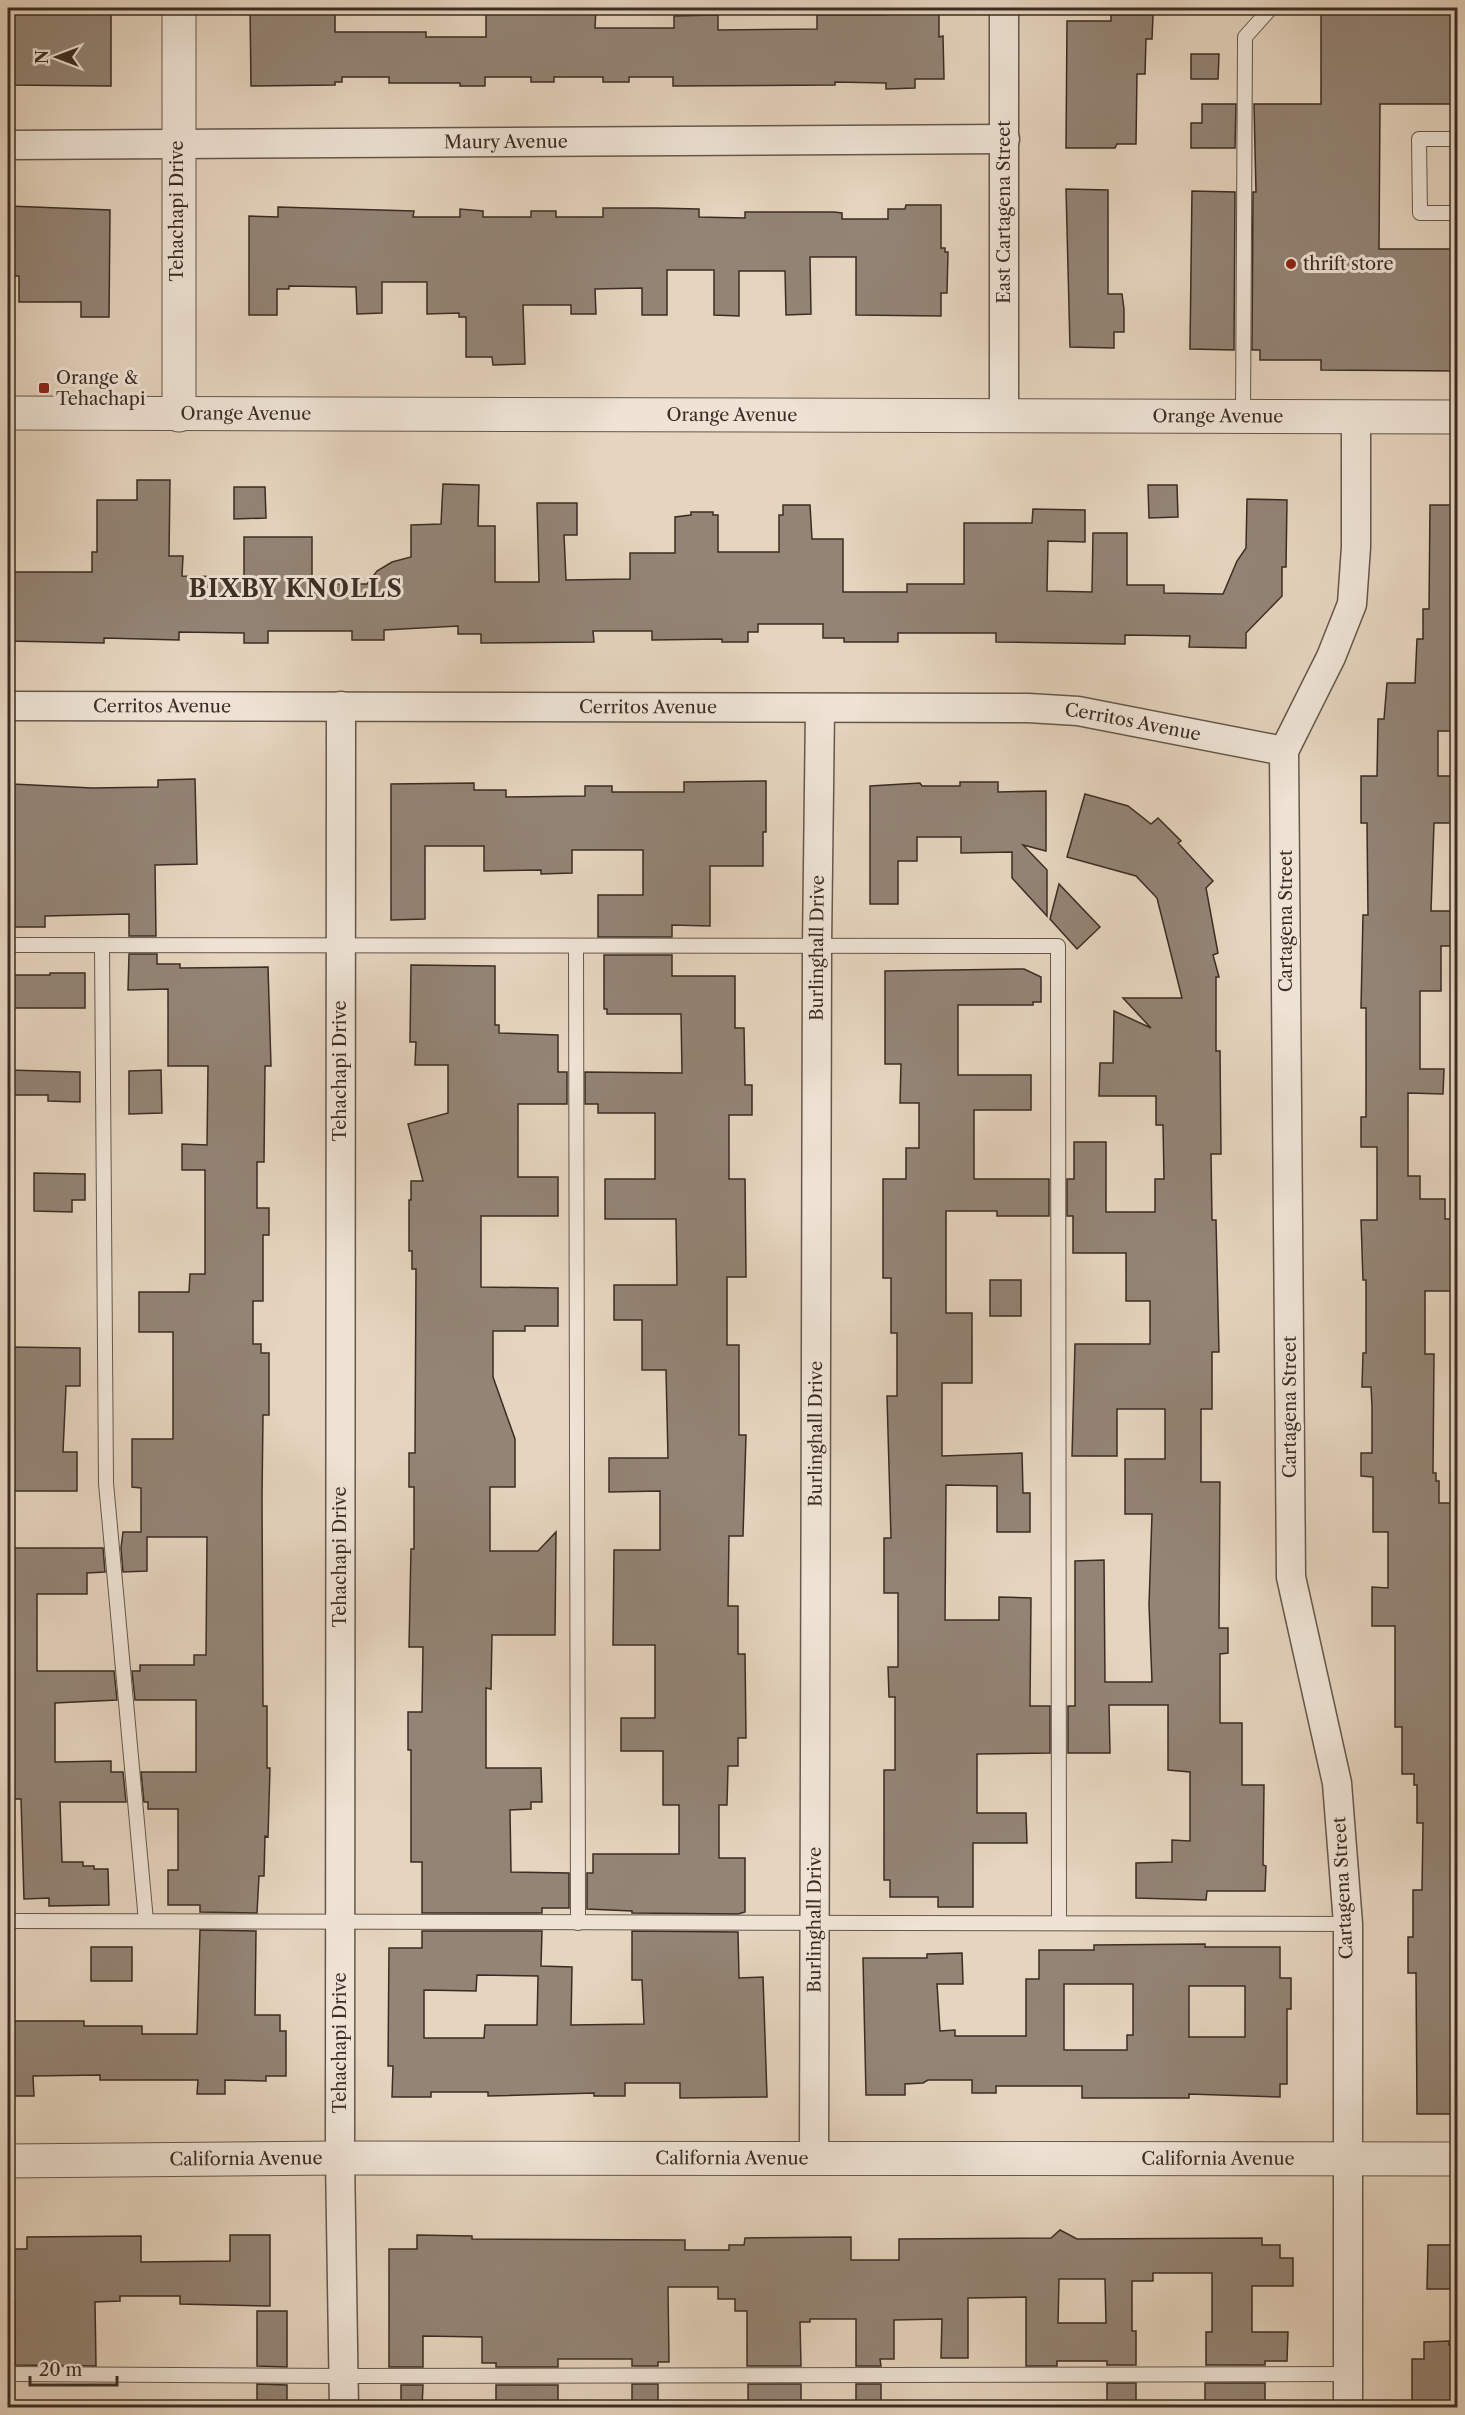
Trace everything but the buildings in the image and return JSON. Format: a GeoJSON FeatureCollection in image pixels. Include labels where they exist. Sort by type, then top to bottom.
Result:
{"type":"FeatureCollection","features":[{"type":"Feature","properties":{"kind":"street","name":"Tehachapi Drive"},"geometry":{"type":"LineString","coordinates":[[178,415],[179,8]]}},
{"type":"Feature","properties":{"kind":"street","name":"East Cartagena Street"},"geometry":{"type":"LineString","coordinates":[[1004,417],[1005,8]]}},
{"type":"Feature","properties":{"kind":"street","name":"Maury Avenue"},"geometry":{"type":"LineString","coordinates":[[8,146],[1005,139]]}},
{"type":"Feature","properties":{"kind":"street","name":"Orange Avenue"},"geometry":{"type":"LineString","coordinates":[[8,413],[1458,417]]}},
{"type":"Feature","properties":{"kind":"street","name":"Cartagena Street"},"geometry":{"type":"LineString","coordinates":[[1348,2408],[1348,1924],[1337,1783],[1291,1576],[1284,751],[1331,657],[1352,604],[1356,547],[1356,416]]}},
{"type":"Feature","properties":{"kind":"street","name":"Cerritos Avenue"},"geometry":{"type":"LineString","coordinates":[[8,706],[1028,708],[1078,711],[1284,751]]}},
{"type":"Feature","properties":{"kind":"street","name":"Tehachapi Drive"},"geometry":{"type":"LineString","coordinates":[[341,706],[340,2158],[344,2408]]}},
{"type":"Feature","properties":{"kind":"street","name":"Burlinghall Drive"},"geometry":{"type":"LineString","coordinates":[[814,2158],[817,946],[820,709]]}},
{"type":"Feature","properties":{"kind":"street","name":"California Avenue"},"geometry":{"type":"LineString","coordinates":[[8,2161],[340,2158],[1458,2159]]}},
{"type":"Feature","properties":{"kind":"lane"},"geometry":{"type":"LineString","coordinates":[[1243,416],[1245,37],[1271,8]]}},
{"type":"Feature","properties":{"kind":"lane"},"geometry":{"type":"LineString","coordinates":[[1458,139],[1419,139],[1420,213],[1458,213]]}},
{"type":"Feature","properties":{"kind":"lane"},"geometry":{"type":"LineString","coordinates":[[8,945],[1058,946],[1059,1923]]}},
{"type":"Feature","properties":{"kind":"lane"},"geometry":{"type":"LineString","coordinates":[[102,945],[106,1483],[146,1922]]}},
{"type":"Feature","properties":{"kind":"lane"},"geometry":{"type":"LineString","coordinates":[[576,946],[578,1923]]}},
{"type":"Feature","properties":{"kind":"lane"},"geometry":{"type":"LineString","coordinates":[[8,1921],[1348,1924]]}},
{"type":"Feature","properties":{"kind":"lane"},"geometry":{"type":"LineString","coordinates":[[8,2374],[345,2376],[1347,2374]]}},
{"type":"Feature","properties":{"kind":"place","name":"thrift store"},"geometry":{"type":"Point","coordinates":[1291,264]}},
{"type":"Feature","properties":{"kind":"place","name":"Orange & Tehachapi"},"geometry":{"type":"Point","coordinates":[44,388]}},
{"type":"Feature","properties":{"kind":"district","name":"BIXBY KNOLLS"},"geometry":{"type":"Point","coordinates":[296,589]}}]}
